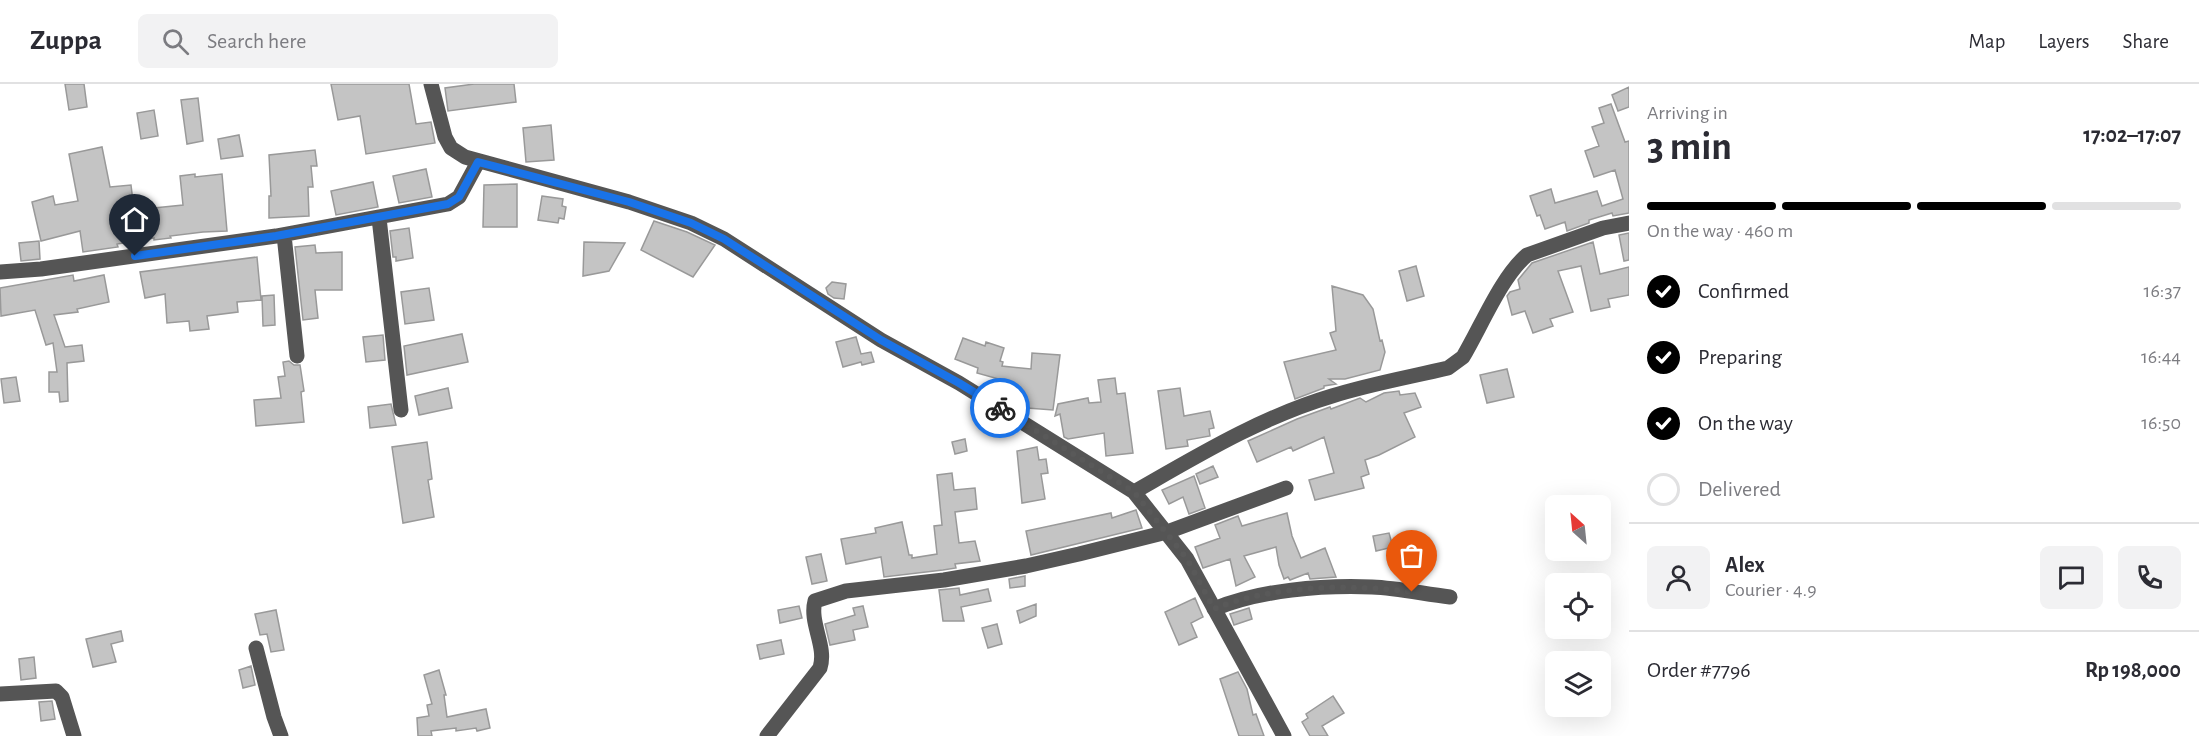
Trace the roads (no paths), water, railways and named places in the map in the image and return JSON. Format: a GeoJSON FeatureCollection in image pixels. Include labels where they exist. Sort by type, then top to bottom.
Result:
{"type":"FeatureCollection","features":[{"type":"Feature","properties":{"kind":"street"},"geometry":{"type":"LineString","coordinates":[[431,84],[445,137],[451,148],[465,157],[629,202],[691,223],[724,239],[881,340],[959,383],[1134,492],[1187,559],[1284,736]]}},
{"type":"Feature","properties":{"kind":"street"},"geometry":{"type":"LineString","coordinates":[[0,272],[41,269],[285,235],[454,202],[478,162]]}},
{"type":"Feature","properties":{"kind":"street"},"geometry":{"type":"LineString","coordinates":[[379,218],[401,410]]}},
{"type":"Feature","properties":{"kind":"street"},"geometry":{"type":"LineString","coordinates":[[1134,492],[1225,440],[1285,414],[1332,396],[1454,365],[1463,357],[1502,288],[1520,261],[1527,255],[1604,228],[1629,223]]}},
{"type":"Feature","properties":{"kind":"street"},"geometry":{"type":"LineString","coordinates":[[285,235],[297,356]]}},
{"type":"Feature","properties":{"kind":"street"},"geometry":{"type":"LineString","coordinates":[[767,736],[820,668],[822,659],[814,610],[815,601],[820,598],[846,591],[944,580],[1026,566],[1167,532],[1286,488]]}},
{"type":"Feature","properties":{"kind":"street"},"geometry":{"type":"LineString","coordinates":[[1214,609],[1234,600],[1313,589],[1373,587],[1450,597]]}},
{"type":"Feature","properties":{"kind":"street"},"geometry":{"type":"LineString","coordinates":[[256,648],[281,736]]}},
{"type":"Feature","properties":{"kind":"street"},"geometry":{"type":"LineString","coordinates":[[0,694],[56,691],[62,697],[74,736]]}}]}
